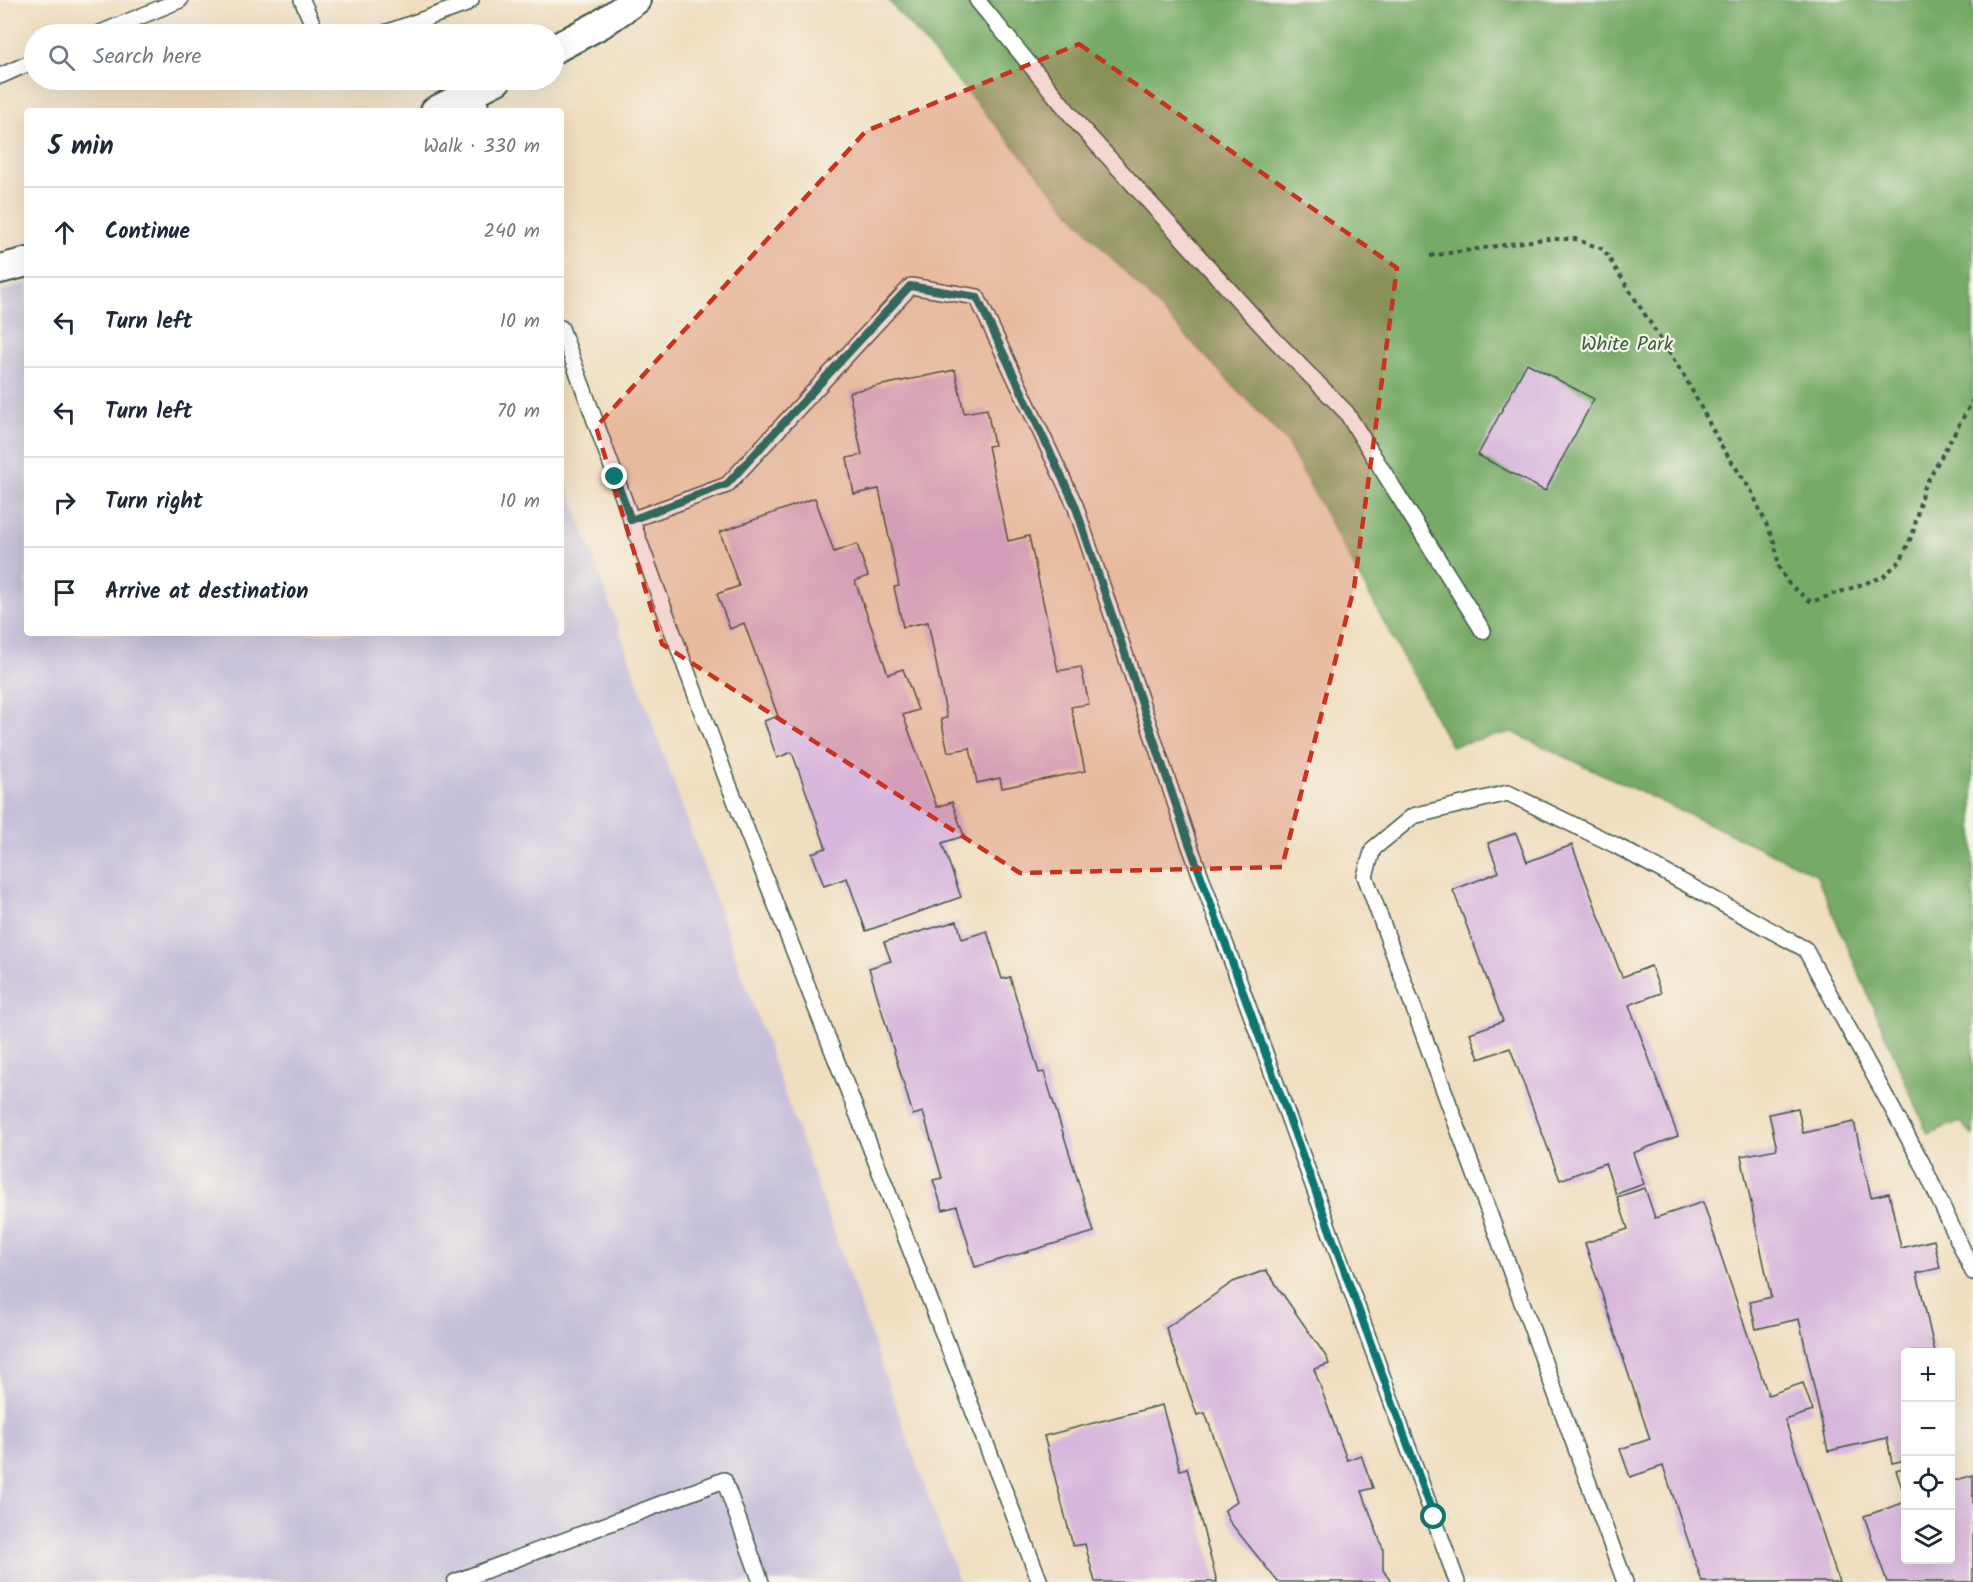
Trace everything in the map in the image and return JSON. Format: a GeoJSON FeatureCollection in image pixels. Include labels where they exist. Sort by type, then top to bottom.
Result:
{"type":"FeatureCollection","features":[{"type":"Feature","properties":{"kind":"street"},"geometry":{"type":"LineString","coordinates":[[564,44],[601,24],[636,0]]}},
{"type":"Feature","properties":{"kind":"street"},"geometry":{"type":"LineString","coordinates":[[444,108],[484,94]]}},
{"type":"Feature","properties":{"kind":"street"},"geometry":{"type":"LineString","coordinates":[[0,269],[24,263]]}},
{"type":"Feature","properties":{"kind":"lane"},"geometry":{"type":"LineString","coordinates":[[122,24],[180,0]]}},
{"type":"Feature","properties":{"kind":"lane"},"geometry":{"type":"LineString","coordinates":[[302,0],[313,24]]}},
{"type":"Feature","properties":{"kind":"lane"},"geometry":{"type":"LineString","coordinates":[[977,0],[1080,126],[1273,338],[1346,412],[1483,631]]}},
{"type":"Feature","properties":{"kind":"lane"},"geometry":{"type":"LineString","coordinates":[[408,24],[466,2]]}},
{"type":"Feature","properties":{"kind":"lane"},"geometry":{"type":"LineString","coordinates":[[0,76],[24,66]]}},
{"type":"Feature","properties":{"kind":"lane"},"geometry":{"type":"LineString","coordinates":[[631,520],[727,484],[910,286],[977,297],[1075,505],[1187,838],[1457,1582]]}},
{"type":"Feature","properties":{"kind":"lane"},"geometry":{"type":"LineString","coordinates":[[564,336],[727,780],[1040,1582]]}},
{"type":"Feature","properties":{"kind":"lane"},"geometry":{"type":"LineString","coordinates":[[1624,1582],[1365,876],[1373,849],[1413,816],[1508,793],[1615,845],[1805,949],[1922,1163],[1973,1272]]}},
{"type":"Feature","properties":{"kind":"lane"},"geometry":{"type":"LineString","coordinates":[[455,1582],[724,1480],[761,1582]]}},
{"type":"Feature","properties":{"kind":"path"},"geometry":{"type":"LineString","coordinates":[[1430,256],[1544,239],[1575,238],[1603,249],[1686,379],[1722,447],[1752,492],[1775,544],[1779,568],[1789,584],[1811,602],[1883,578],[1901,560],[1913,533],[1923,489],[1973,400]]}},
{"type":"Feature","properties":{"kind":"highlighted area"},"geometry":{"type":"Polygon","coordinates":[[[1079,44],[1397,268],[1354,588],[1282,867],[1020,873],[662,644],[596,427],[866,131],[1079,44]]]}},
{"type":"Feature","properties":{"kind":"shaded area"},"geometry":{"type":"Polygon","coordinates":[[[24,284],[24,636],[564,636],[564,475],[959,1582],[0,1582],[0,291],[24,284]]]}},
{"type":"Feature","properties":{"kind":"green space","name":"White Park"},"geometry":{"type":"Polygon","coordinates":[[[888,0],[1973,0],[1973,1136],[1960,1121],[1928,1134],[1816,874],[1512,732],[1451,746],[1286,441],[1092,237],[888,0]]]}},
{"type":"Feature","properties":{"kind":"building"},"geometry":{"type":"Polygon","coordinates":[[[1527,363],[1594,399],[1545,491],[1478,455],[1527,363]]]}},
{"type":"Feature","properties":{"kind":"building"},"geometry":{"type":"Polygon","coordinates":[[[955,370],[964,413],[987,409],[994,445],[988,446],[1008,541],[1029,536],[1058,671],[1081,667],[1089,704],[1071,707],[1085,771],[1002,788],[1000,778],[977,783],[970,748],[948,752],[941,719],[947,718],[928,622],[903,627],[894,587],[899,586],[879,489],[854,494],[847,458],[862,455],[849,392],[955,370]]]}},
{"type":"Feature","properties":{"kind":"building"},"geometry":{"type":"Polygon","coordinates":[[[815,498],[834,552],[857,544],[868,576],[855,581],[888,674],[903,669],[918,710],[903,715],[937,807],[952,802],[964,836],[942,843],[961,897],[866,931],[847,878],[824,886],[812,853],[826,848],[792,752],[777,758],[764,721],[778,716],[744,623],[730,629],[717,594],[739,586],[720,532],[815,498]]]}},
{"type":"Feature","properties":{"kind":"building"},"geometry":{"type":"Polygon","coordinates":[[[1516,833],[1527,862],[1572,845],[1622,977],[1651,966],[1661,993],[1629,1005],[1678,1136],[1633,1153],[1644,1184],[1616,1194],[1605,1163],[1560,1180],[1510,1048],[1479,1059],[1470,1033],[1503,1021],[1453,890],[1499,872],[1488,843],[1516,833]]]}},
{"type":"Feature","properties":{"kind":"building"},"geometry":{"type":"Polygon","coordinates":[[[957,921],[962,939],[987,931],[1002,979],[1010,977],[1039,1073],[1044,1072],[1094,1232],[975,1267],[957,1206],[943,1210],[933,1180],[942,1178],[923,1112],[913,1115],[869,968],[891,961],[884,942],[957,921]]]}},
{"type":"Feature","properties":{"kind":"building"},"geometry":{"type":"Polygon","coordinates":[[[1798,1108],[1803,1133],[1854,1122],[1871,1197],[1889,1193],[1901,1248],[1934,1240],[1940,1268],[1917,1273],[1934,1348],[1901,1348],[1901,1461],[1892,1463],[1887,1438],[1828,1451],[1799,1319],[1756,1329],[1750,1302],[1771,1297],[1741,1156],[1777,1149],[1769,1114],[1798,1108]]]}},
{"type":"Feature","properties":{"kind":"building"},"geometry":{"type":"Polygon","coordinates":[[[1645,1188],[1655,1218],[1703,1202],[1768,1395],[1803,1383],[1813,1411],[1785,1420],[1839,1582],[1702,1582],[1663,1466],[1630,1477],[1620,1449],[1650,1439],[1585,1243],[1628,1229],[1617,1197],[1645,1188]]]}},
{"type":"Feature","properties":{"kind":"building"},"geometry":{"type":"Polygon","coordinates":[[[1266,1270],[1327,1358],[1329,1364],[1314,1369],[1347,1460],[1361,1455],[1373,1488],[1362,1491],[1383,1549],[1383,1570],[1391,1582],[1278,1582],[1229,1521],[1225,1510],[1237,1501],[1205,1413],[1197,1415],[1166,1328],[1233,1282],[1266,1270]]]}},
{"type":"Feature","properties":{"kind":"building"},"geometry":{"type":"Polygon","coordinates":[[[1162,1405],[1180,1470],[1187,1468],[1217,1582],[1095,1582],[1085,1544],[1073,1546],[1044,1436],[1162,1405]]]}},
{"type":"Feature","properties":{"kind":"building"},"geometry":{"type":"Polygon","coordinates":[[[1901,1468],[1901,1485],[1896,1470],[1901,1468]]]}},
{"type":"Feature","properties":{"kind":"building"},"geometry":{"type":"Polygon","coordinates":[[[1973,1475],[1973,1582],[1887,1582],[1864,1516],[1901,1504],[1901,1564],[1955,1564],[1955,1480],[1973,1475]]]}},
{"type":"Feature","properties":{"kind":"route"},"geometry":{"type":"LineString","coordinates":[[615,477],[631,520],[727,484],[910,286],[977,297],[1075,505],[1187,838],[1434,1517]]}}]}
